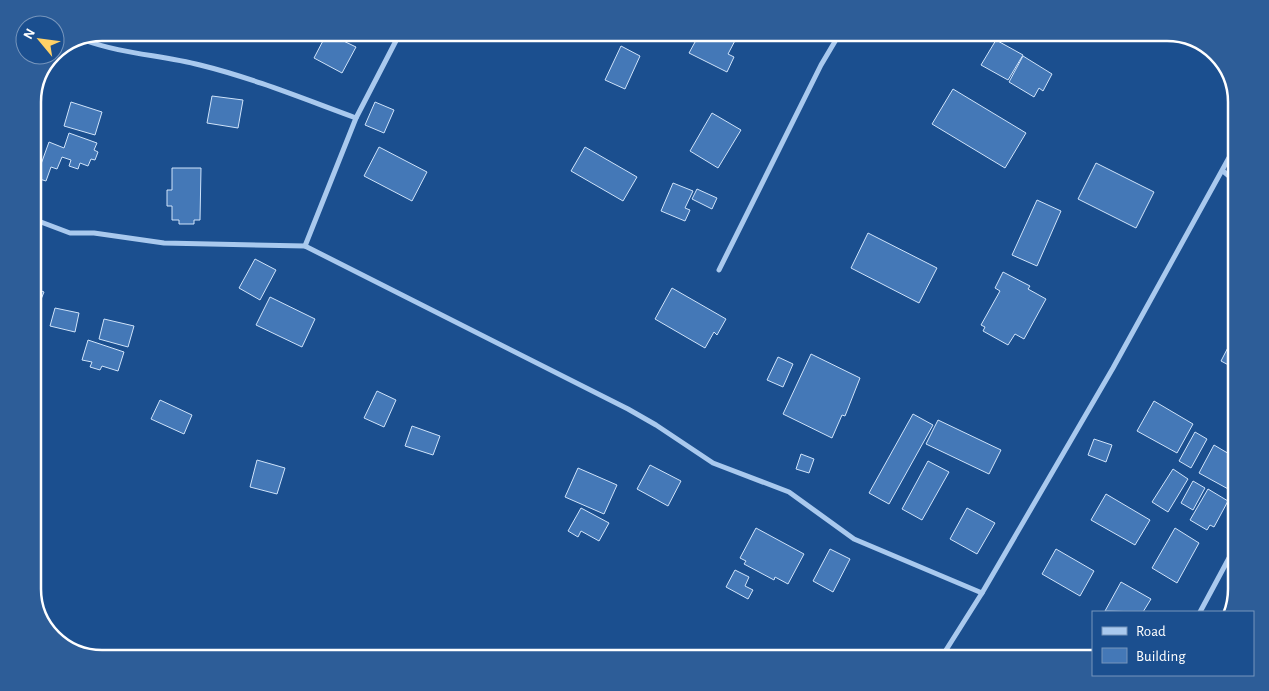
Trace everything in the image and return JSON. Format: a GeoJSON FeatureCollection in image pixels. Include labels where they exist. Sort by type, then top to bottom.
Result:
{"type":"FeatureCollection","features":[{"type":"Feature","properties":{"kind":"street"},"geometry":{"type":"LineString","coordinates":[[305,246],[356,118],[395,41]]}},
{"type":"Feature","properties":{"kind":"street"},"geometry":{"type":"LineString","coordinates":[[719,270],[835,41]]}},
{"type":"Feature","properties":{"kind":"street"},"geometry":{"type":"LineString","coordinates":[[91,43],[110,50],[197,64],[247,77],[356,118]]}},
{"type":"Feature","properties":{"kind":"street"},"geometry":{"type":"LineString","coordinates":[[946,650],[982,593],[1118,360],[1228,161]]}},
{"type":"Feature","properties":{"kind":"street"},"geometry":{"type":"LineString","coordinates":[[1223,171],[1228,175]]}},
{"type":"Feature","properties":{"kind":"street"},"geometry":{"type":"LineString","coordinates":[[41,222],[70,233],[94,233],[164,243],[305,246],[628,409],[656,425],[713,463],[790,492],[854,538],[982,593]]}},
{"type":"Feature","properties":{"kind":"street"},"geometry":{"type":"LineString","coordinates":[[1201,611],[1228,560]]}},
{"type":"Feature","properties":{"kind":"building"},"geometry":{"type":"Polygon","coordinates":[[[323,41],[344,41],[356,47],[342,73],[314,58],[323,41]]]}},
{"type":"Feature","properties":{"kind":"building"},"geometry":{"type":"Polygon","coordinates":[[[696,41],[735,41],[728,54],[734,57],[727,72],[689,53],[696,41]]]}},
{"type":"Feature","properties":{"kind":"building"},"geometry":{"type":"Polygon","coordinates":[[[995,41],[1023,55],[1008,80],[981,65],[995,41]]]}},
{"type":"Feature","properties":{"kind":"building"},"geometry":{"type":"Polygon","coordinates":[[[621,46],[640,56],[625,89],[605,80],[621,46]]]}},
{"type":"Feature","properties":{"kind":"building"},"geometry":{"type":"Polygon","coordinates":[[[1023,56],[1052,74],[1043,91],[1039,88],[1034,97],[1009,82],[1023,56]]]}},
{"type":"Feature","properties":{"kind":"building"},"geometry":{"type":"Polygon","coordinates":[[[953,89],[1026,133],[1005,168],[932,124],[953,89]]]}},
{"type":"Feature","properties":{"kind":"building"},"geometry":{"type":"Polygon","coordinates":[[[212,96],[243,100],[238,128],[207,123],[212,96]]]}},
{"type":"Feature","properties":{"kind":"building"},"geometry":{"type":"Polygon","coordinates":[[[71,102],[102,112],[95,135],[64,126],[71,102]]]}},
{"type":"Feature","properties":{"kind":"building"},"geometry":{"type":"Polygon","coordinates":[[[375,102],[394,110],[384,133],[365,125],[375,102]]]}},
{"type":"Feature","properties":{"kind":"building"},"geometry":{"type":"Polygon","coordinates":[[[712,113],[741,130],[718,168],[690,151],[712,113]]]}},
{"type":"Feature","properties":{"kind":"building"},"geometry":{"type":"Polygon","coordinates":[[[69,133],[97,143],[94,150],[98,152],[95,160],[91,159],[88,166],[80,163],[78,169],[69,166],[71,160],[62,157],[57,169],[51,167],[46,181],[41,180],[41,164],[49,142],[64,148],[69,133]]]}},
{"type":"Feature","properties":{"kind":"building"},"geometry":{"type":"Polygon","coordinates":[[[379,147],[427,172],[412,201],[364,176],[379,147]]]}},
{"type":"Feature","properties":{"kind":"building"},"geometry":{"type":"Polygon","coordinates":[[[585,147],[637,177],[623,201],[571,171],[585,147]]]}},
{"type":"Feature","properties":{"kind":"building"},"geometry":{"type":"Polygon","coordinates":[[[1096,163],[1154,192],[1136,228],[1078,199],[1096,163]]]}},
{"type":"Feature","properties":{"kind":"building"},"geometry":{"type":"Polygon","coordinates":[[[172,168],[201,168],[200,220],[194,220],[194,224],[179,224],[179,220],[172,220],[172,206],[167,206],[167,190],[172,190],[172,168]]]}},
{"type":"Feature","properties":{"kind":"building"},"geometry":{"type":"Polygon","coordinates":[[[673,183],[693,191],[685,208],[690,210],[685,221],[661,211],[673,183]]]}},
{"type":"Feature","properties":{"kind":"building"},"geometry":{"type":"Polygon","coordinates":[[[697,189],[717,198],[712,209],[692,199],[697,189]]]}},
{"type":"Feature","properties":{"kind":"building"},"geometry":{"type":"Polygon","coordinates":[[[1037,200],[1061,211],[1037,266],[1012,255],[1037,200]]]}},
{"type":"Feature","properties":{"kind":"building"},"geometry":{"type":"Polygon","coordinates":[[[868,233],[937,268],[919,303],[851,268],[868,233]]]}},
{"type":"Feature","properties":{"kind":"building"},"geometry":{"type":"Polygon","coordinates":[[[255,259],[276,270],[260,300],[239,288],[255,259]]]}},
{"type":"Feature","properties":{"kind":"building"},"geometry":{"type":"Polygon","coordinates":[[[1003,272],[1030,286],[1028,289],[1046,299],[1024,339],[1015,334],[1008,345],[983,331],[985,327],[981,325],[1000,291],[995,288],[1003,272]]]}},
{"type":"Feature","properties":{"kind":"building"},"geometry":{"type":"Polygon","coordinates":[[[672,288],[726,319],[717,335],[714,332],[705,348],[655,319],[672,288]]]}},
{"type":"Feature","properties":{"kind":"building"},"geometry":{"type":"Polygon","coordinates":[[[270,297],[315,319],[302,347],[256,325],[270,297]]]}},
{"type":"Feature","properties":{"kind":"building"},"geometry":{"type":"Polygon","coordinates":[[[55,308],[79,313],[75,332],[50,326],[55,308]]]}},
{"type":"Feature","properties":{"kind":"building"},"geometry":{"type":"Polygon","coordinates":[[[104,319],[134,326],[128,347],[99,339],[104,319]]]}},
{"type":"Feature","properties":{"kind":"building"},"geometry":{"type":"Polygon","coordinates":[[[88,340],[124,352],[118,371],[102,366],[100,370],[90,367],[92,362],[82,360],[88,340]]]}},
{"type":"Feature","properties":{"kind":"building"},"geometry":{"type":"Polygon","coordinates":[[[1228,347],[1228,365],[1221,361],[1228,347]]]}},
{"type":"Feature","properties":{"kind":"building"},"geometry":{"type":"Polygon","coordinates":[[[811,354],[860,378],[845,416],[842,415],[832,438],[783,414],[811,354]]]}},
{"type":"Feature","properties":{"kind":"building"},"geometry":{"type":"Polygon","coordinates":[[[778,357],[793,364],[783,387],[767,380],[778,357]]]}},
{"type":"Feature","properties":{"kind":"building"},"geometry":{"type":"Polygon","coordinates":[[[377,391],[396,400],[384,427],[364,418],[377,391]]]}},
{"type":"Feature","properties":{"kind":"building"},"geometry":{"type":"Polygon","coordinates":[[[160,400],[192,415],[184,434],[151,419],[160,400]]]}},
{"type":"Feature","properties":{"kind":"building"},"geometry":{"type":"Polygon","coordinates":[[[1154,401],[1193,424],[1177,453],[1137,431],[1154,401]]]}},
{"type":"Feature","properties":{"kind":"building"},"geometry":{"type":"Polygon","coordinates":[[[913,414],[933,425],[889,504],[869,493],[913,414]]]}},
{"type":"Feature","properties":{"kind":"building"},"geometry":{"type":"Polygon","coordinates":[[[938,420],[1001,450],[989,474],[926,444],[938,420]]]}},
{"type":"Feature","properties":{"kind":"building"},"geometry":{"type":"Polygon","coordinates":[[[412,426],[440,436],[433,455],[405,446],[412,426]]]}},
{"type":"Feature","properties":{"kind":"building"},"geometry":{"type":"Polygon","coordinates":[[[1195,432],[1207,439],[1191,468],[1179,461],[1195,432]]]}},
{"type":"Feature","properties":{"kind":"building"},"geometry":{"type":"Polygon","coordinates":[[[1094,439],[1112,445],[1106,462],[1088,455],[1094,439]]]}},
{"type":"Feature","properties":{"kind":"building"},"geometry":{"type":"Polygon","coordinates":[[[1214,445],[1228,453],[1228,489],[1199,473],[1214,445]]]}},
{"type":"Feature","properties":{"kind":"building"},"geometry":{"type":"Polygon","coordinates":[[[801,454],[814,459],[809,473],[796,469],[801,454]]]}},
{"type":"Feature","properties":{"kind":"building"},"geometry":{"type":"Polygon","coordinates":[[[257,460],[285,468],[277,494],[250,487],[257,460]]]}},
{"type":"Feature","properties":{"kind":"building"},"geometry":{"type":"Polygon","coordinates":[[[928,461],[949,472],[922,520],[902,509],[928,461]]]}},
{"type":"Feature","properties":{"kind":"building"},"geometry":{"type":"Polygon","coordinates":[[[650,465],[681,481],[668,506],[637,489],[650,465]]]}},
{"type":"Feature","properties":{"kind":"building"},"geometry":{"type":"Polygon","coordinates":[[[578,468],[617,485],[604,514],[565,497],[578,468]]]}},
{"type":"Feature","properties":{"kind":"building"},"geometry":{"type":"Polygon","coordinates":[[[1173,469],[1188,479],[1168,512],[1152,502],[1173,469]]]}},
{"type":"Feature","properties":{"kind":"building"},"geometry":{"type":"Polygon","coordinates":[[[1193,481],[1205,488],[1193,510],[1181,503],[1193,481]]]}},
{"type":"Feature","properties":{"kind":"building"},"geometry":{"type":"Polygon","coordinates":[[[1208,489],[1228,501],[1214,527],[1210,525],[1207,530],[1190,520],[1208,489]]]}},
{"type":"Feature","properties":{"kind":"building"},"geometry":{"type":"Polygon","coordinates":[[[1106,494],[1150,520],[1135,545],[1091,520],[1106,494]]]}},
{"type":"Feature","properties":{"kind":"building"},"geometry":{"type":"Polygon","coordinates":[[[581,508],[609,523],[599,541],[581,531],[578,537],[568,531],[581,508]]]}},
{"type":"Feature","properties":{"kind":"building"},"geometry":{"type":"Polygon","coordinates":[[[967,508],[995,523],[977,554],[950,539],[967,508]]]}},
{"type":"Feature","properties":{"kind":"building"},"geometry":{"type":"Polygon","coordinates":[[[756,528],[804,554],[788,584],[775,577],[774,580],[744,564],[746,561],[740,558],[756,528]]]}},
{"type":"Feature","properties":{"kind":"building"},"geometry":{"type":"Polygon","coordinates":[[[1175,528],[1199,543],[1177,583],[1152,568],[1175,528]]]}},
{"type":"Feature","properties":{"kind":"building"},"geometry":{"type":"Polygon","coordinates":[[[830,549],[850,559],[833,592],[813,581],[830,549]]]}},
{"type":"Feature","properties":{"kind":"building"},"geometry":{"type":"Polygon","coordinates":[[[1056,549],[1094,571],[1080,596],[1042,574],[1056,549]]]}},
{"type":"Feature","properties":{"kind":"building"},"geometry":{"type":"Polygon","coordinates":[[[735,570],[749,577],[745,586],[753,590],[748,599],[726,587],[735,570]]]}},
{"type":"Feature","properties":{"kind":"building"},"geometry":{"type":"Polygon","coordinates":[[[1121,582],[1151,599],[1144,611],[1105,611],[1121,582]]]}}]}
